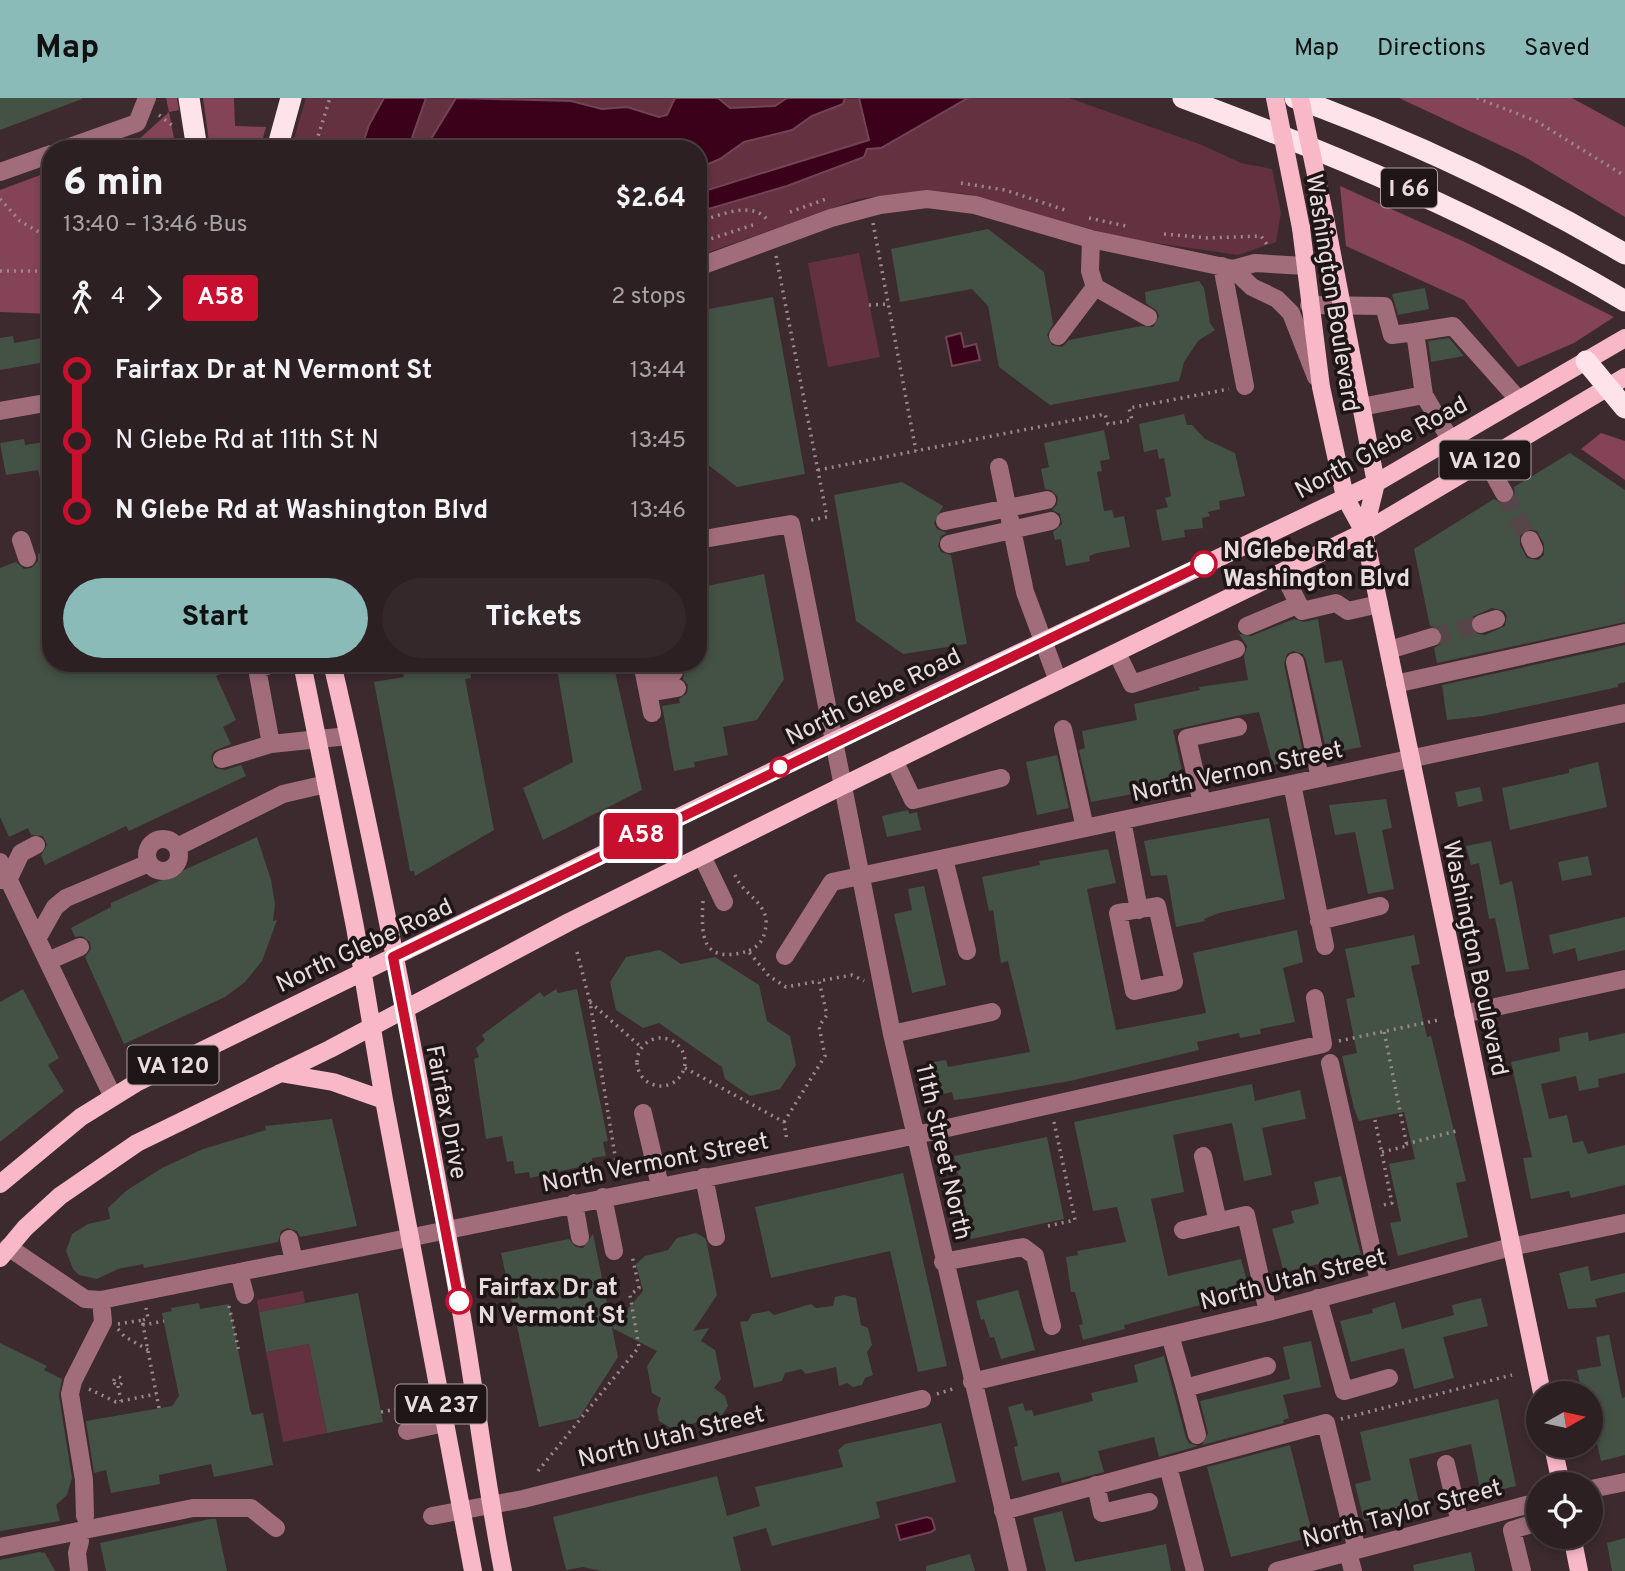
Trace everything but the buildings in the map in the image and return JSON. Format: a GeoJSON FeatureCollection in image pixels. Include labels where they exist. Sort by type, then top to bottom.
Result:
{"type":"FeatureCollection","features":[{"type":"Feature","properties":{"kind":"highway"},"geometry":{"type":"LineString","coordinates":[[189,98],[196,140]]}},
{"type":"Feature","properties":{"kind":"highway"},"geometry":{"type":"LineString","coordinates":[[279,140],[291,98]]}},
{"type":"Feature","properties":{"kind":"highway","name":"I 66"},"geometry":{"type":"LineString","coordinates":[[1183,98],[1426,195],[1531,247],[1625,301]]}},
{"type":"Feature","properties":{"kind":"highway","name":"I 66"},"geometry":{"type":"LineString","coordinates":[[1297,98],[1369,126],[1482,177],[1625,254]]}},
{"type":"Feature","properties":{"kind":"highway"},"geometry":{"type":"LineString","coordinates":[[1589,360],[1616,382],[1625,408]]}},
{"type":"Feature","properties":{"kind":"main road","name":"Washington Boulevard"},"geometry":{"type":"LineString","coordinates":[[1275,98],[1301,228],[1321,387],[1345,497],[1364,532],[1539,1381]]}},
{"type":"Feature","properties":{"kind":"main road","name":"Washington Boulevard"},"geometry":{"type":"LineString","coordinates":[[1297,98],[1326,223],[1376,483],[1364,532]]}},
{"type":"Feature","properties":{"kind":"main road","name":"North Glebe Road"},"geometry":{"type":"LineString","coordinates":[[0,1184],[47,1142],[113,1097],[834,741],[1376,483],[1625,338]]}},
{"type":"Feature","properties":{"kind":"main road","name":"VA 120"},"geometry":{"type":"LineString","coordinates":[[4,1253],[60,1196],[109,1159],[204,1108],[404,1011],[569,922],[894,760],[1364,532],[1616,382]]}},
{"type":"Feature","properties":{"kind":"main road"},"geometry":{"type":"LineString","coordinates":[[304,672],[362,972]]}},
{"type":"Feature","properties":{"kind":"main road","name":"Fairfax Drive"},"geometry":{"type":"LineString","coordinates":[[334,672],[404,1011],[467,1345],[490,1505],[503,1571]]}},
{"type":"Feature","properties":{"kind":"main road","name":"VA 237"},"geometry":{"type":"LineString","coordinates":[[362,972],[473,1571]]}},
{"type":"Feature","properties":{"kind":"main road"},"geometry":{"type":"LineString","coordinates":[[280,1073],[332,1082],[384,1100]]}},
{"type":"Feature","properties":{"kind":"main road"},"geometry":{"type":"LineString","coordinates":[[1574,1549],[1578,1571]]}},
{"type":"Feature","properties":{"kind":"street"},"geometry":{"type":"LineString","coordinates":[[89,140],[137,122],[150,107]]}},
{"type":"Feature","properties":{"kind":"street"},"geometry":{"type":"LineString","coordinates":[[0,172],[42,157]]}},
{"type":"Feature","properties":{"kind":"street"},"geometry":{"type":"LineString","coordinates":[[707,264],[831,218],[870,208],[927,200],[975,205],[1091,239],[1228,268],[1255,264],[1305,266]]}},
{"type":"Feature","properties":{"kind":"street"},"geometry":{"type":"LineString","coordinates":[[1091,239],[1090,271],[1094,287],[1146,320]]}},
{"type":"Feature","properties":{"kind":"street"},"geometry":{"type":"LineString","coordinates":[[1228,268],[1245,386]]}},
{"type":"Feature","properties":{"kind":"street"},"geometry":{"type":"LineString","coordinates":[[1228,268],[1252,287],[1277,299],[1291,313],[1321,387]]}},
{"type":"Feature","properties":{"kind":"street"},"geometry":{"type":"LineString","coordinates":[[1058,336],[1094,287]]}},
{"type":"Feature","properties":{"kind":"street"},"geometry":{"type":"LineString","coordinates":[[1309,305],[1341,308],[1384,306],[1392,335],[1453,326],[1518,400]]}},
{"type":"Feature","properties":{"kind":"street"},"geometry":{"type":"LineString","coordinates":[[1415,332],[1424,395],[1450,439]]}},
{"type":"Feature","properties":{"kind":"street"},"geometry":{"type":"LineString","coordinates":[[1361,407],[1424,395]]}},
{"type":"Feature","properties":{"kind":"street"},"geometry":{"type":"LineString","coordinates":[[0,411],[42,404]]}},
{"type":"Feature","properties":{"kind":"street"},"geometry":{"type":"LineString","coordinates":[[1486,460],[1504,493]]}},
{"type":"Feature","properties":{"kind":"street"},"geometry":{"type":"LineString","coordinates":[[999,467],[1025,592],[1058,681]]}},
{"type":"Feature","properties":{"kind":"street"},"geometry":{"type":"LineString","coordinates":[[945,518],[1049,511]]}},
{"type":"Feature","properties":{"kind":"street"},"geometry":{"type":"LineString","coordinates":[[949,544],[1008,515]]}},
{"type":"Feature","properties":{"kind":"street"},"geometry":{"type":"LineString","coordinates":[[707,538],[791,524]]}},
{"type":"Feature","properties":{"kind":"street","name":"11th Street North"},"geometry":{"type":"LineString","coordinates":[[791,524],[892,1034],[943,1262],[1018,1571]]}},
{"type":"Feature","properties":{"kind":"street"},"geometry":{"type":"LineString","coordinates":[[21,540],[27,558]]}},
{"type":"Feature","properties":{"kind":"street"},"geometry":{"type":"LineString","coordinates":[[1283,573],[1297,605],[1303,611],[1336,603],[1348,611],[1379,604]]}},
{"type":"Feature","properties":{"kind":"street"},"geometry":{"type":"LineString","coordinates":[[1247,625],[1297,605]]}},
{"type":"Feature","properties":{"kind":"street"},"geometry":{"type":"LineString","coordinates":[[1395,684],[1625,633]]}},
{"type":"Feature","properties":{"kind":"street"},"geometry":{"type":"LineString","coordinates":[[1389,650],[1432,637]]}},
{"type":"Feature","properties":{"kind":"street"},"geometry":{"type":"LineString","coordinates":[[1117,653],[1132,684],[1236,649]]}},
{"type":"Feature","properties":{"kind":"street"},"geometry":{"type":"LineString","coordinates":[[1295,662],[1320,778]]}},
{"type":"Feature","properties":{"kind":"street"},"geometry":{"type":"LineString","coordinates":[[258,672],[271,744]]}},
{"type":"Feature","properties":{"kind":"street"},"geometry":{"type":"LineString","coordinates":[[652,713],[645,678],[676,680]]}},
{"type":"Feature","properties":{"kind":"street","name":"North Vernon Street"},"geometry":{"type":"LineString","coordinates":[[785,956],[832,882],[1625,713]]}},
{"type":"Feature","properties":{"kind":"street"},"geometry":{"type":"LineString","coordinates":[[1202,803],[1187,738],[1238,727]]}},
{"type":"Feature","properties":{"kind":"street"},"geometry":{"type":"LineString","coordinates":[[1063,729],[1085,828]]}},
{"type":"Feature","properties":{"kind":"street"},"geometry":{"type":"LineString","coordinates":[[222,759],[271,744],[348,736]]}},
{"type":"Feature","properties":{"kind":"street"},"geometry":{"type":"LineString","coordinates":[[894,760],[913,800],[1001,778]]}},
{"type":"Feature","properties":{"kind":"street"},"geometry":{"type":"LineString","coordinates":[[37,940],[55,907],[66,898],[149,863],[157,870],[168,870],[179,858],[177,847],[283,794],[326,784]]}},
{"type":"Feature","properties":{"kind":"street"},"geometry":{"type":"LineString","coordinates":[[1292,784],[1325,946]]}},
{"type":"Feature","properties":{"kind":"street"},"geometry":{"type":"LineString","coordinates":[[1122,820],[1139,910]]}},
{"type":"Feature","properties":{"kind":"street"},"geometry":{"type":"LineString","coordinates":[[4,880],[21,853],[36,845]]}},
{"type":"Feature","properties":{"kind":"street"},"geometry":{"type":"LineString","coordinates":[[702,856],[724,902]]}},
{"type":"Feature","properties":{"kind":"street"},"geometry":{"type":"LineString","coordinates":[[944,859],[967,951]]}},
{"type":"Feature","properties":{"kind":"street"},"geometry":{"type":"LineString","coordinates":[[0,862],[4,880],[48,961],[113,1097]]}},
{"type":"Feature","properties":{"kind":"street"},"geometry":{"type":"LineString","coordinates":[[1157,906],[1174,982],[1134,991],[1118,913],[1139,910],[1157,906]]}},
{"type":"Feature","properties":{"kind":"street"},"geometry":{"type":"LineString","coordinates":[[1319,921],[1380,906]]}},
{"type":"Feature","properties":{"kind":"street"},"geometry":{"type":"LineString","coordinates":[[48,961],[80,947]]}},
{"type":"Feature","properties":{"kind":"street"},"geometry":{"type":"LineString","coordinates":[[1463,1014],[1625,979]]}},
{"type":"Feature","properties":{"kind":"street"},"geometry":{"type":"LineString","coordinates":[[1315,998],[1323,1044]]}},
{"type":"Feature","properties":{"kind":"street"},"geometry":{"type":"LineString","coordinates":[[892,1034],[992,1012]]}},
{"type":"Feature","properties":{"kind":"street","name":"North Vermont Street"},"geometry":{"type":"LineString","coordinates":[[101,1300],[914,1134],[1323,1044]]}},
{"type":"Feature","properties":{"kind":"street"},"geometry":{"type":"LineString","coordinates":[[1330,1063],[1379,1282]]}},
{"type":"Feature","properties":{"kind":"street"},"geometry":{"type":"LineString","coordinates":[[643,1113],[660,1186]]}},
{"type":"Feature","properties":{"kind":"street"},"geometry":{"type":"LineString","coordinates":[[1203,1156],[1218,1222]]}},
{"type":"Feature","properties":{"kind":"street"},"geometry":{"type":"LineString","coordinates":[[704,1177],[716,1237]]}},
{"type":"Feature","properties":{"kind":"street"},"geometry":{"type":"LineString","coordinates":[[603,1197],[623,1252]]}},
{"type":"Feature","properties":{"kind":"street"},"geometry":{"type":"LineString","coordinates":[[574,1203],[580,1237]]}},
{"type":"Feature","properties":{"kind":"street"},"geometry":{"type":"LineString","coordinates":[[1183,1230],[1246,1215],[1268,1312]]}},
{"type":"Feature","properties":{"kind":"street","name":"North Utah Street"},"geometry":{"type":"LineString","coordinates":[[972,1382],[1268,1312],[1511,1247],[1625,1223]]}},
{"type":"Feature","properties":{"kind":"street"},"geometry":{"type":"LineString","coordinates":[[289,1239],[294,1261]]}},
{"type":"Feature","properties":{"kind":"street"},"geometry":{"type":"LineString","coordinates":[[943,1262],[1023,1247],[1035,1256],[1052,1326]]}},
{"type":"Feature","properties":{"kind":"street"},"geometry":{"type":"LineString","coordinates":[[4,1253],[85,1300],[101,1300],[103,1322],[73,1381],[71,1400],[84,1480],[85,1516]]}},
{"type":"Feature","properties":{"kind":"street"},"geometry":{"type":"LineString","coordinates":[[236,1296],[239,1272]]}},
{"type":"Feature","properties":{"kind":"street"},"geometry":{"type":"LineString","coordinates":[[1318,1298],[1344,1391],[1389,1378]]}},
{"type":"Feature","properties":{"kind":"street"},"geometry":{"type":"LineString","coordinates":[[1171,1335],[1197,1435]]}},
{"type":"Feature","properties":{"kind":"street"},"geometry":{"type":"LineString","coordinates":[[1185,1388],[1267,1366]]}},
{"type":"Feature","properties":{"kind":"street","name":"North Utah Street"},"geometry":{"type":"LineString","coordinates":[[432,1516],[490,1505],[922,1399]]}},
{"type":"Feature","properties":{"kind":"street"},"geometry":{"type":"LineString","coordinates":[[407,1431],[445,1423]]}},
{"type":"Feature","properties":{"kind":"street"},"geometry":{"type":"LineString","coordinates":[[1003,1511],[1326,1423],[1353,1551],[1353,1571]]}},
{"type":"Feature","properties":{"kind":"street"},"geometry":{"type":"LineString","coordinates":[[1446,1464],[1460,1523]]}},
{"type":"Feature","properties":{"kind":"street"},"geometry":{"type":"LineString","coordinates":[[1168,1466],[1195,1571]]}},
{"type":"Feature","properties":{"kind":"street"},"geometry":{"type":"LineString","coordinates":[[1603,1487],[1625,1482]]}},
{"type":"Feature","properties":{"kind":"street"},"geometry":{"type":"LineString","coordinates":[[1096,1485],[1102,1513],[1149,1502]]}},
{"type":"Feature","properties":{"kind":"street","name":"North Taylor Street"},"geometry":{"type":"LineString","coordinates":[[1277,1571],[1526,1505]]}},
{"type":"Feature","properties":{"kind":"street"},"geometry":{"type":"LineString","coordinates":[[0,1547],[193,1508],[251,1508],[276,1528]]}},
{"type":"Feature","properties":{"kind":"street"},"geometry":{"type":"LineString","coordinates":[[1522,1571],[1512,1530],[1526,1526]]}},
{"type":"Feature","properties":{"kind":"street"},"geometry":{"type":"LineString","coordinates":[[79,1571],[77,1553],[80,1541]]}},
{"type":"Feature","properties":{"kind":"path"},"geometry":{"type":"LineString","coordinates":[[317,140],[330,98]]}},
{"type":"Feature","properties":{"kind":"path"},"geometry":{"type":"LineString","coordinates":[[1477,98],[1536,121],[1625,176]]}},
{"type":"Feature","properties":{"kind":"path"},"geometry":{"type":"LineString","coordinates":[[150,107],[168,120],[174,130]]}},
{"type":"Feature","properties":{"kind":"path"},"geometry":{"type":"LineString","coordinates":[[0,199],[20,221],[42,234]]}},
{"type":"Feature","properties":{"kind":"path"},"geometry":{"type":"LineString","coordinates":[[870,208],[916,451]]}},
{"type":"Feature","properties":{"kind":"path"},"geometry":{"type":"LineString","coordinates":[[707,219],[743,209],[765,216],[773,239],[827,517],[791,524]]}},
{"type":"Feature","properties":{"kind":"path"},"geometry":{"type":"LineString","coordinates":[[0,271],[42,271]]}},
{"type":"Feature","properties":{"kind":"path"},"geometry":{"type":"LineString","coordinates":[[869,306],[888,304]]}},
{"type":"Feature","properties":{"kind":"path"},"geometry":{"type":"LineString","coordinates":[[818,470],[1105,414],[1108,424],[1132,420],[1129,408],[1245,386]]}},
{"type":"Feature","properties":{"kind":"path"},"geometry":{"type":"LineString","coordinates":[[701,893],[704,904],[700,928],[704,940],[722,954],[748,951],[761,942],[766,921],[760,902],[740,887],[736,876]]}},
{"type":"Feature","properties":{"kind":"path"},"geometry":{"type":"LineString","coordinates":[[748,951],[769,976],[786,987],[852,975],[869,985]]}},
{"type":"Feature","properties":{"kind":"path"},"geometry":{"type":"LineString","coordinates":[[577,952],[590,1002],[618,1174]]}},
{"type":"Feature","properties":{"kind":"path"},"geometry":{"type":"LineString","coordinates":[[787,1141],[784,1122],[825,1056],[819,1026],[827,1015],[820,981]]}},
{"type":"Feature","properties":{"kind":"path"},"geometry":{"type":"LineString","coordinates":[[590,1002],[641,1047]]}},
{"type":"Feature","properties":{"kind":"path"},"geometry":{"type":"LineString","coordinates":[[1323,1044],[1438,1020]]}},
{"type":"Feature","properties":{"kind":"path"},"geometry":{"type":"LineString","coordinates":[[1382,1152],[1407,1146],[1384,1031]]}},
{"type":"Feature","properties":{"kind":"path"},"geometry":{"type":"LineString","coordinates":[[654,1038],[671,1039],[682,1051],[685,1068],[682,1075],[670,1085],[647,1082],[636,1062],[641,1047],[654,1038]]}},
{"type":"Feature","properties":{"kind":"path"},"geometry":{"type":"LineString","coordinates":[[685,1068],[784,1122]]}},
{"type":"Feature","properties":{"kind":"path"},"geometry":{"type":"LineString","coordinates":[[1048,1226],[1075,1220],[1053,1118]]}},
{"type":"Feature","properties":{"kind":"path"},"geometry":{"type":"LineString","coordinates":[[1375,1120],[1392,1203],[1378,1206],[1381,1219]]}},
{"type":"Feature","properties":{"kind":"path"},"geometry":{"type":"LineString","coordinates":[[1406,1143],[1460,1130]]}},
{"type":"Feature","properties":{"kind":"path"},"geometry":{"type":"LineString","coordinates":[[538,1471],[639,1347],[630,1295],[639,1288],[623,1252]]}},
{"type":"Feature","properties":{"kind":"path"},"geometry":{"type":"LineString","coordinates":[[236,1296],[239,1352]]}},
{"type":"Feature","properties":{"kind":"path"},"geometry":{"type":"LineString","coordinates":[[143,1323],[148,1318],[146,1307]]}},
{"type":"Feature","properties":{"kind":"path"},"geometry":{"type":"LineString","coordinates":[[148,1350],[124,1336],[113,1323],[164,1321]]}},
{"type":"Feature","properties":{"kind":"path"},"geometry":{"type":"LineString","coordinates":[[143,1323],[159,1408]]}},
{"type":"Feature","properties":{"kind":"path"},"geometry":{"type":"LineString","coordinates":[[1326,1423],[1512,1375]]}},
{"type":"Feature","properties":{"kind":"path"},"geometry":{"type":"LineString","coordinates":[[73,1381],[116,1402],[156,1394]]}},
{"type":"Feature","properties":{"kind":"path"},"geometry":{"type":"LineString","coordinates":[[922,1399],[972,1382]]}},
{"type":"Feature","properties":{"kind":"path"},"geometry":{"type":"LineString","coordinates":[[118,1385],[121,1401]]}},
{"type":"Feature","properties":{"kind":"path"},"geometry":{"type":"LineString","coordinates":[[381,1412],[407,1407]]}},
{"type":"Feature","properties":{"kind":"shaded area"},"geometry":{"type":"Polygon","coordinates":[[[166,98],[177,98],[179,110],[169,112],[166,98]]]}},
{"type":"Feature","properties":{"kind":"shaded area"},"geometry":{"type":"Polygon","coordinates":[[[203,98],[234,98],[235,126],[266,127],[262,140],[209,140],[203,98]]]}},
{"type":"Feature","properties":{"kind":"shaded area"},"geometry":{"type":"Polygon","coordinates":[[[306,98],[1069,98],[1202,145],[1241,163],[1272,169],[1281,213],[1276,242],[1238,255],[1122,238],[967,194],[928,190],[858,199],[707,253],[707,140],[294,140],[306,98]]]}},
{"type":"Feature","properties":{"kind":"shaded area"},"geometry":{"type":"Polygon","coordinates":[[[384,98],[426,98],[411,140],[364,140],[384,98]]]}},
{"type":"Feature","properties":{"kind":"shaded area"},"geometry":{"type":"Polygon","coordinates":[[[456,98],[571,101],[602,109],[627,107],[659,117],[667,115],[675,98],[718,98],[730,108],[775,106],[787,98],[845,98],[843,104],[812,116],[792,130],[744,142],[707,165],[707,140],[430,140],[456,98]]]}},
{"type":"Feature","properties":{"kind":"shaded area"},"geometry":{"type":"Polygon","coordinates":[[[859,98],[968,98],[881,148],[867,149],[864,157],[787,186],[707,209],[707,190],[869,140],[859,98]]]}},
{"type":"Feature","properties":{"kind":"shaded area"},"geometry":{"type":"Polygon","coordinates":[[[1399,98],[1572,98],[1625,127],[1625,217],[1523,156],[1399,98]]]}},
{"type":"Feature","properties":{"kind":"shaded area"},"geometry":{"type":"Polygon","coordinates":[[[169,112],[174,140],[138,140],[169,112]]]}},
{"type":"Feature","properties":{"kind":"shaded area"},"geometry":{"type":"Polygon","coordinates":[[[42,174],[42,314],[0,312],[0,190],[42,174]]]}},
{"type":"Feature","properties":{"kind":"shaded area"},"geometry":{"type":"Polygon","coordinates":[[[1340,186],[1467,243],[1614,317],[1574,343],[1518,367],[1464,300],[1346,246],[1340,186]]]}},
{"type":"Feature","properties":{"kind":"shaded area"},"geometry":{"type":"Polygon","coordinates":[[[859,253],[880,357],[828,367],[808,263],[859,253]]]}},
{"type":"Feature","properties":{"kind":"shaded area"},"geometry":{"type":"Polygon","coordinates":[[[961,333],[964,347],[976,344],[980,360],[952,366],[946,337],[961,333]]]}},
{"type":"Feature","properties":{"kind":"shaded area"},"geometry":{"type":"Polygon","coordinates":[[[1601,433],[1625,441],[1625,480],[1581,449],[1601,433]]]}},
{"type":"Feature","properties":{"kind":"shaded area"},"geometry":{"type":"Polygon","coordinates":[[[303,1291],[305,1303],[259,1312],[257,1300],[303,1291]]]}},
{"type":"Feature","properties":{"kind":"shaded area"},"geometry":{"type":"Polygon","coordinates":[[[309,1344],[327,1433],[283,1442],[266,1352],[309,1344]]]}},
{"type":"Feature","properties":{"kind":"shaded area"},"geometry":{"type":"Polygon","coordinates":[[[927,1517],[932,1519],[935,1529],[900,1540],[896,1525],[927,1517]]]}},
{"type":"Feature","properties":{"kind":"tunnel"},"geometry":{"type":"LineString","coordinates":[[1504,493],[1530,540]]}},
{"type":"Feature","properties":{"kind":"tunnel"},"geometry":{"type":"LineString","coordinates":[[1432,637],[1481,624]]}},
{"type":"Feature","properties":{"kind":"bus line","name":"A58"},"geometry":{"type":"LineString","coordinates":[[459,1301],[393,957],[1204,564]]}},
{"type":"Feature","properties":{"kind":"place","name":"N Glebe Rd at Washington Blvd"},"geometry":{"type":"Point","coordinates":[1204,564]}},
{"type":"Feature","properties":{"kind":"place","name":"Fairfax Dr at N Vermont St"},"geometry":{"type":"Point","coordinates":[459,1301]}}]}
